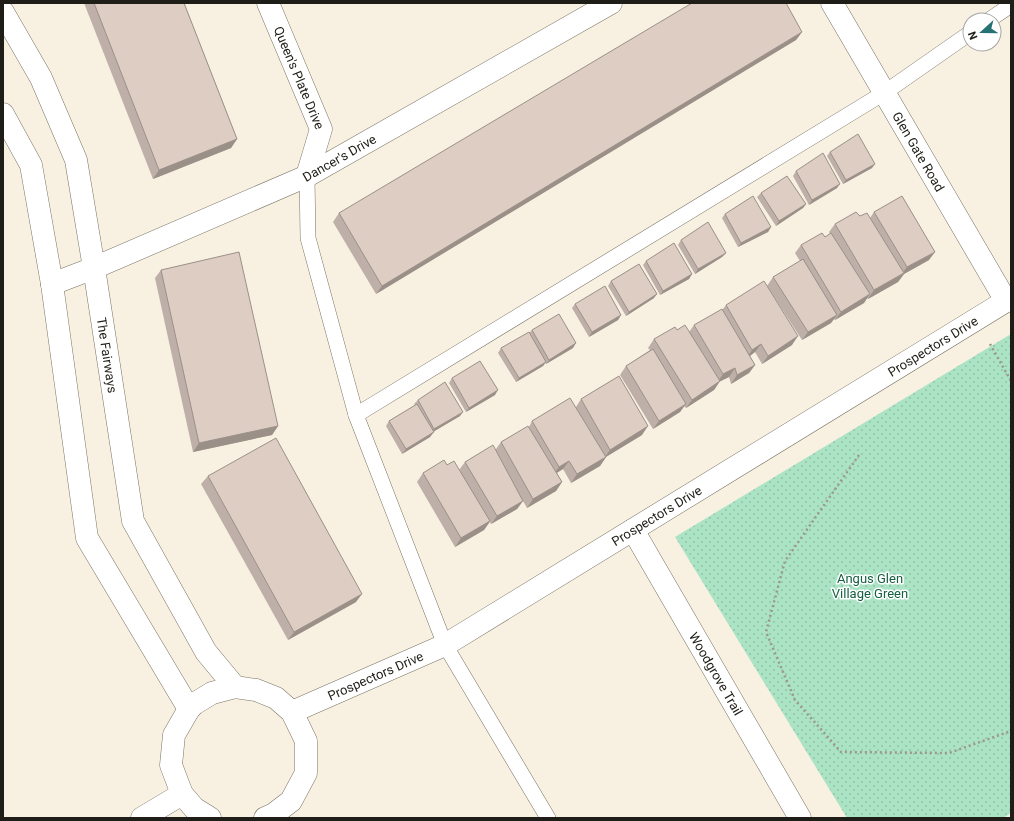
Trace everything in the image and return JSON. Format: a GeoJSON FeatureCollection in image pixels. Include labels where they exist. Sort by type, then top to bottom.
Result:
{"type":"FeatureCollection","features":[{"type":"Feature","properties":{"kind":"street","name":"Queen's Plate Drive"},"geometry":{"type":"LineString","coordinates":[[268,3],[321,129],[307,176]]}},
{"type":"Feature","properties":{"kind":"street","name":"Dancer's Drive"},"geometry":{"type":"LineString","coordinates":[[52,284],[94,268],[307,176],[611,3]]}},
{"type":"Feature","properties":{"kind":"street","name":"Glen Gate Road"},"geometry":{"type":"LineString","coordinates":[[832,3],[884,93],[1008,299]]}},
{"type":"Feature","properties":{"kind":"street","name":"The Fairways"},"geometry":{"type":"LineString","coordinates":[[3,12],[41,78],[76,160],[133,521],[206,652],[235,687]]}},
{"type":"Feature","properties":{"kind":"street"},"geometry":{"type":"LineString","coordinates":[[3,114],[31,166],[52,284],[87,538],[189,709]]}},
{"type":"Feature","properties":{"kind":"street","name":"Prospectors Drive"},"geometry":{"type":"LineString","coordinates":[[292,712],[445,645],[1008,299]]}},
{"type":"Feature","properties":{"kind":"street","name":"Woodgrove Trail"},"geometry":{"type":"LineString","coordinates":[[633,530],[800,818]]}},
{"type":"Feature","properties":{"kind":"street"},"geometry":{"type":"LineString","coordinates":[[210,818],[194,808],[182,794],[171,766],[174,735],[189,709],[194,704],[212,693],[235,687],[256,690],[276,698],[292,712],[306,741],[306,773],[291,801],[272,817]]}},
{"type":"Feature","properties":{"kind":"street"},"geometry":{"type":"LineString","coordinates":[[142,818],[182,794]]}},
{"type":"Feature","properties":{"kind":"lane"},"geometry":{"type":"LineString","coordinates":[[1001,12],[1011,5]]}},
{"type":"Feature","properties":{"kind":"lane"},"geometry":{"type":"LineString","coordinates":[[356,415],[884,93],[962,39]]}},
{"type":"Feature","properties":{"kind":"lane"},"geometry":{"type":"LineString","coordinates":[[307,176],[308,238],[356,415],[445,645],[548,818]]}},
{"type":"Feature","properties":{"kind":"path"},"geometry":{"type":"LineString","coordinates":[[988,341],[1011,381]]}},
{"type":"Feature","properties":{"kind":"path"},"geometry":{"type":"LineString","coordinates":[[859,455],[785,562],[766,632],[795,700],[841,752],[949,753],[1011,731]]}},
{"type":"Feature","properties":{"kind":"green space","name":"Angus Glen Village Green"},"geometry":{"type":"Polygon","coordinates":[[[1011,334],[1011,813],[1003,818],[847,818],[675,537],[1011,334]]]}},
{"type":"Feature","properties":{"kind":"building"},"geometry":{"type":"Polygon","coordinates":[[[94,3],[184,3],[237,139],[159,170],[94,3]]]}},
{"type":"Feature","properties":{"kind":"building"},"geometry":{"type":"Polygon","coordinates":[[[692,3],[786,3],[802,32],[382,286],[339,213],[692,3]]]}},
{"type":"Feature","properties":{"kind":"building"},"geometry":{"type":"Polygon","coordinates":[[[858,134],[875,164],[846,180],[830,152],[858,134]]]}},
{"type":"Feature","properties":{"kind":"building"},"geometry":{"type":"Polygon","coordinates":[[[823,153],[840,184],[812,200],[796,171],[823,153]]]}},
{"type":"Feature","properties":{"kind":"building"},"geometry":{"type":"Polygon","coordinates":[[[787,176],[806,204],[779,221],[761,193],[787,176]]]}},
{"type":"Feature","properties":{"kind":"building"},"geometry":{"type":"Polygon","coordinates":[[[753,196],[771,227],[741,243],[725,214],[753,196]]]}},
{"type":"Feature","properties":{"kind":"building"},"geometry":{"type":"Polygon","coordinates":[[[902,196],[935,252],[907,267],[874,212],[902,196]]]}},
{"type":"Feature","properties":{"kind":"building"},"geometry":{"type":"Polygon","coordinates":[[[856,212],[860,216],[867,213],[904,273],[874,290],[835,224],[856,212]]]}},
{"type":"Feature","properties":{"kind":"building"},"geometry":{"type":"Polygon","coordinates":[[[708,222],[726,253],[698,269],[681,240],[708,222]]]}},
{"type":"Feature","properties":{"kind":"building"},"geometry":{"type":"Polygon","coordinates":[[[822,233],[825,237],[831,233],[870,294],[841,312],[801,245],[822,233]]]}},
{"type":"Feature","properties":{"kind":"building"},"geometry":{"type":"Polygon","coordinates":[[[674,243],[692,274],[663,291],[646,261],[674,243]]]}},
{"type":"Feature","properties":{"kind":"building"},"geometry":{"type":"Polygon","coordinates":[[[239,252],[278,426],[199,443],[161,270],[239,252]]]}},
{"type":"Feature","properties":{"kind":"building"},"geometry":{"type":"Polygon","coordinates":[[[803,259],[837,315],[808,332],[773,277],[803,259]]]}},
{"type":"Feature","properties":{"kind":"building"},"geometry":{"type":"Polygon","coordinates":[[[639,264],[657,294],[629,312],[611,281],[639,264]]]}},
{"type":"Feature","properties":{"kind":"building"},"geometry":{"type":"Polygon","coordinates":[[[764,281],[798,336],[768,356],[761,344],[752,350],[726,305],[764,281]]]}},
{"type":"Feature","properties":{"kind":"building"},"geometry":{"type":"Polygon","coordinates":[[[605,286],[621,315],[592,332],[575,304],[605,286]]]}},
{"type":"Feature","properties":{"kind":"building"},"geometry":{"type":"Polygon","coordinates":[[[722,309],[755,365],[737,375],[735,368],[723,374],[694,325],[722,309]]]}},
{"type":"Feature","properties":{"kind":"building"},"geometry":{"type":"Polygon","coordinates":[[[559,314],[576,343],[549,360],[532,330],[559,314]]]}},
{"type":"Feature","properties":{"kind":"building"},"geometry":{"type":"Polygon","coordinates":[[[685,325],[720,381],[692,400],[654,339],[675,327],[677,330],[685,325]]]}},
{"type":"Feature","properties":{"kind":"building"},"geometry":{"type":"Polygon","coordinates":[[[529,332],[546,362],[519,378],[501,348],[529,332]]]}},
{"type":"Feature","properties":{"kind":"building"},"geometry":{"type":"Polygon","coordinates":[[[653,349],[686,404],[659,421],[626,366],[653,349]]]}},
{"type":"Feature","properties":{"kind":"building"},"geometry":{"type":"Polygon","coordinates":[[[480,361],[498,390],[469,408],[452,378],[480,361]]]}},
{"type":"Feature","properties":{"kind":"building"},"geometry":{"type":"Polygon","coordinates":[[[619,376],[648,426],[610,450],[581,399],[619,376]]]}},
{"type":"Feature","properties":{"kind":"building"},"geometry":{"type":"Polygon","coordinates":[[[445,382],[463,412],[434,429],[418,400],[445,382]]]}},
{"type":"Feature","properties":{"kind":"building"},"geometry":{"type":"Polygon","coordinates":[[[570,398],[606,457],[577,474],[569,461],[559,467],[532,421],[570,398]]]}},
{"type":"Feature","properties":{"kind":"building"},"geometry":{"type":"Polygon","coordinates":[[[417,404],[434,432],[406,449],[389,421],[417,404]]]}},
{"type":"Feature","properties":{"kind":"building"},"geometry":{"type":"Polygon","coordinates":[[[528,426],[562,482],[533,499],[501,442],[528,426]]]}},
{"type":"Feature","properties":{"kind":"building"},"geometry":{"type":"Polygon","coordinates":[[[276,438],[362,594],[294,632],[208,476],[276,438]]]}},
{"type":"Feature","properties":{"kind":"building"},"geometry":{"type":"Polygon","coordinates":[[[493,445],[523,501],[497,516],[465,462],[493,445]]]}},
{"type":"Feature","properties":{"kind":"building"},"geometry":{"type":"Polygon","coordinates":[[[444,460],[447,465],[454,461],[490,521],[461,538],[423,473],[444,460]]]}}]}
